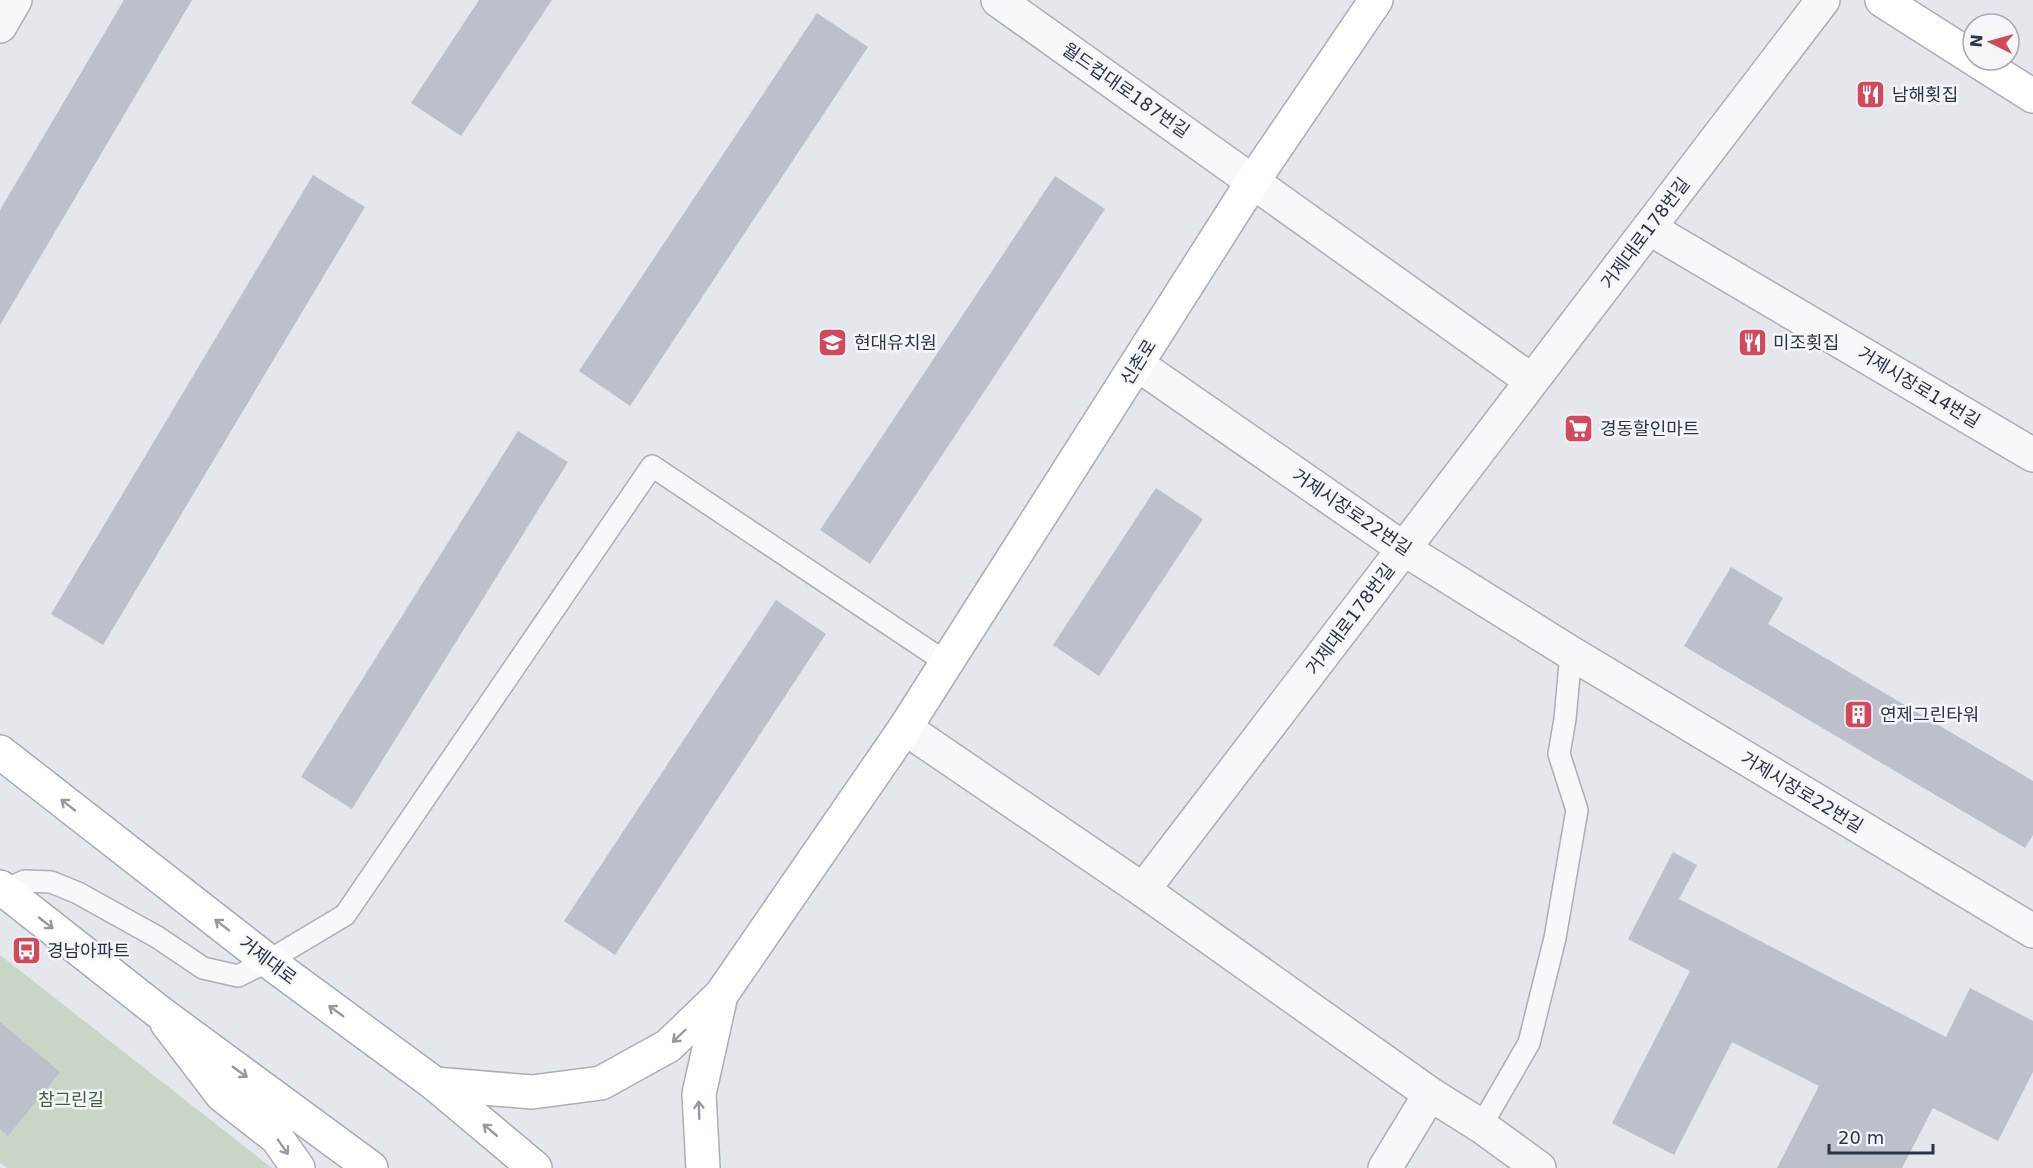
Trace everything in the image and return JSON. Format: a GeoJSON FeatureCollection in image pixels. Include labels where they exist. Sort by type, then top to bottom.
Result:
{"type":"FeatureCollection","features":[{"type":"Feature","properties":{"kind":"main road","name":"신촌로"},"geometry":{"type":"LineString","coordinates":[[721,995],[905,728],[1253,181],[1376,0]]}},
{"type":"Feature","properties":{"kind":"main road"},"geometry":{"type":"LineString","coordinates":[[1882,0],[1961,51]]}},
{"type":"Feature","properties":{"kind":"main road"},"geometry":{"type":"LineString","coordinates":[[1995,72],[2033,96]]}},
{"type":"Feature","properties":{"kind":"main road","name":"거제대로"},"geometry":{"type":"LineString","coordinates":[[0,752],[268,961],[435,1084],[535,1168]]}},
{"type":"Feature","properties":{"kind":"main road"},"geometry":{"type":"LineString","coordinates":[[2,888],[159,1012],[371,1168]]}},
{"type":"Feature","properties":{"kind":"main road"},"geometry":{"type":"LineString","coordinates":[[435,1084],[532,1092],[601,1083],[668,1046],[721,995]]}},
{"type":"Feature","properties":{"kind":"main road"},"geometry":{"type":"LineString","coordinates":[[703,1168],[699,1094],[721,995]]}},
{"type":"Feature","properties":{"kind":"main road"},"geometry":{"type":"LineString","coordinates":[[159,1012],[222,1095],[277,1138],[298,1168]]}},
{"type":"Feature","properties":{"kind":"street"},"geometry":{"type":"LineString","coordinates":[[0,26],[15,0]]}},
{"type":"Feature","properties":{"kind":"street","name":"월드컵대로187번길"},"geometry":{"type":"LineString","coordinates":[[998,0],[1532,381]]}},
{"type":"Feature","properties":{"kind":"street","name":"거제대로178번길"},"geometry":{"type":"LineString","coordinates":[[1143,890],[1823,0]]}},
{"type":"Feature","properties":{"kind":"street","name":"거제시장로14번길"},"geometry":{"type":"LineString","coordinates":[[1649,228],[2033,455]]}},
{"type":"Feature","properties":{"kind":"street","name":"거제시장로22번길"},"geometry":{"type":"LineString","coordinates":[[1137,364],[1404,549],[1571,653],[2033,931]]}},
{"type":"Feature","properties":{"kind":"street"},"geometry":{"type":"LineString","coordinates":[[905,728],[1143,890],[1430,1094],[1481,1126],[1539,1168]]}},
{"type":"Feature","properties":{"kind":"street"},"geometry":{"type":"LineString","coordinates":[[1384,1168],[1430,1094]]}},
{"type":"Feature","properties":{"kind":"lane"},"geometry":{"type":"LineString","coordinates":[[2,888],[26,881],[51,882],[69,889],[157,938],[203,968],[238,976],[268,961],[345,915],[652,466],[947,663]]}},
{"type":"Feature","properties":{"kind":"lane"},"geometry":{"type":"LineString","coordinates":[[1481,1126],[1529,1043],[1555,938],[1577,810],[1559,754],[1565,719],[1571,653]]}},
{"type":"Feature","properties":{"kind":"green space","name":"참그린길"},"geometry":{"type":"Polygon","coordinates":[[[0,955],[272,1168],[7,1168],[0,1163],[0,955]]]}},
{"type":"Feature","properties":{"kind":"building"},"geometry":{"type":"Polygon","coordinates":[[[124,0],[192,0],[0,325],[0,210],[124,0]]]}},
{"type":"Feature","properties":{"kind":"building"},"geometry":{"type":"Polygon","coordinates":[[[479,0],[552,0],[461,136],[411,103],[479,0]]]}},
{"type":"Feature","properties":{"kind":"building"},"geometry":{"type":"Polygon","coordinates":[[[817,13],[868,47],[630,406],[579,371],[817,13]]]}},
{"type":"Feature","properties":{"kind":"building"},"geometry":{"type":"Polygon","coordinates":[[[313,175],[365,207],[103,645],[51,614],[313,175]]]}},
{"type":"Feature","properties":{"kind":"building"},"geometry":{"type":"Polygon","coordinates":[[[1055,176],[1105,209],[870,564],[820,530],[1055,176]]]}},
{"type":"Feature","properties":{"kind":"building"},"geometry":{"type":"Polygon","coordinates":[[[518,431],[568,462],[352,809],[301,777],[518,431]]]}},
{"type":"Feature","properties":{"kind":"building"},"geometry":{"type":"Polygon","coordinates":[[[1156,488],[1203,519],[1099,676],[1053,645],[1156,488]]]}},
{"type":"Feature","properties":{"kind":"building","name":"연제그린타워"},"geometry":{"type":"Polygon","coordinates":[[[1731,567],[1783,598],[1768,624],[2033,781],[2033,835],[2025,848],[1684,646],[1731,567]]]}},
{"type":"Feature","properties":{"kind":"building"},"geometry":{"type":"Polygon","coordinates":[[[776,600],[826,634],[615,955],[564,921],[776,600]]]}},
{"type":"Feature","properties":{"kind":"building"},"geometry":{"type":"Polygon","coordinates":[[[1673,852],[1697,865],[1679,899],[1946,1037],[1970,988],[2033,1021],[2033,1072],[1998,1141],[1933,1108],[1902,1168],[1777,1168],[1819,1086],[1732,1042],[1674,1155],[1612,1123],[1690,971],[1628,939],[1673,852]]]}},
{"type":"Feature","properties":{"kind":"building"},"geometry":{"type":"Polygon","coordinates":[[[0,1022],[60,1072],[8,1136],[0,1129],[0,1022]]]}},
{"type":"Feature","properties":{"kind":"place","name":"남해횟집"},"geometry":{"type":"Point","coordinates":[1871,94]}},
{"type":"Feature","properties":{"kind":"place","name":"현대유치원"},"geometry":{"type":"Point","coordinates":[833,342]}},
{"type":"Feature","properties":{"kind":"place","name":"미조횟집"},"geometry":{"type":"Point","coordinates":[1752,342]}},
{"type":"Feature","properties":{"kind":"place","name":"경동할인마트"},"geometry":{"type":"Point","coordinates":[1579,428]}},
{"type":"Feature","properties":{"kind":"place","name":"연제그린타워"},"geometry":{"type":"Point","coordinates":[1859,714]}},
{"type":"Feature","properties":{"kind":"place","name":"경남아파트"},"geometry":{"type":"Point","coordinates":[26,950]}}]}
